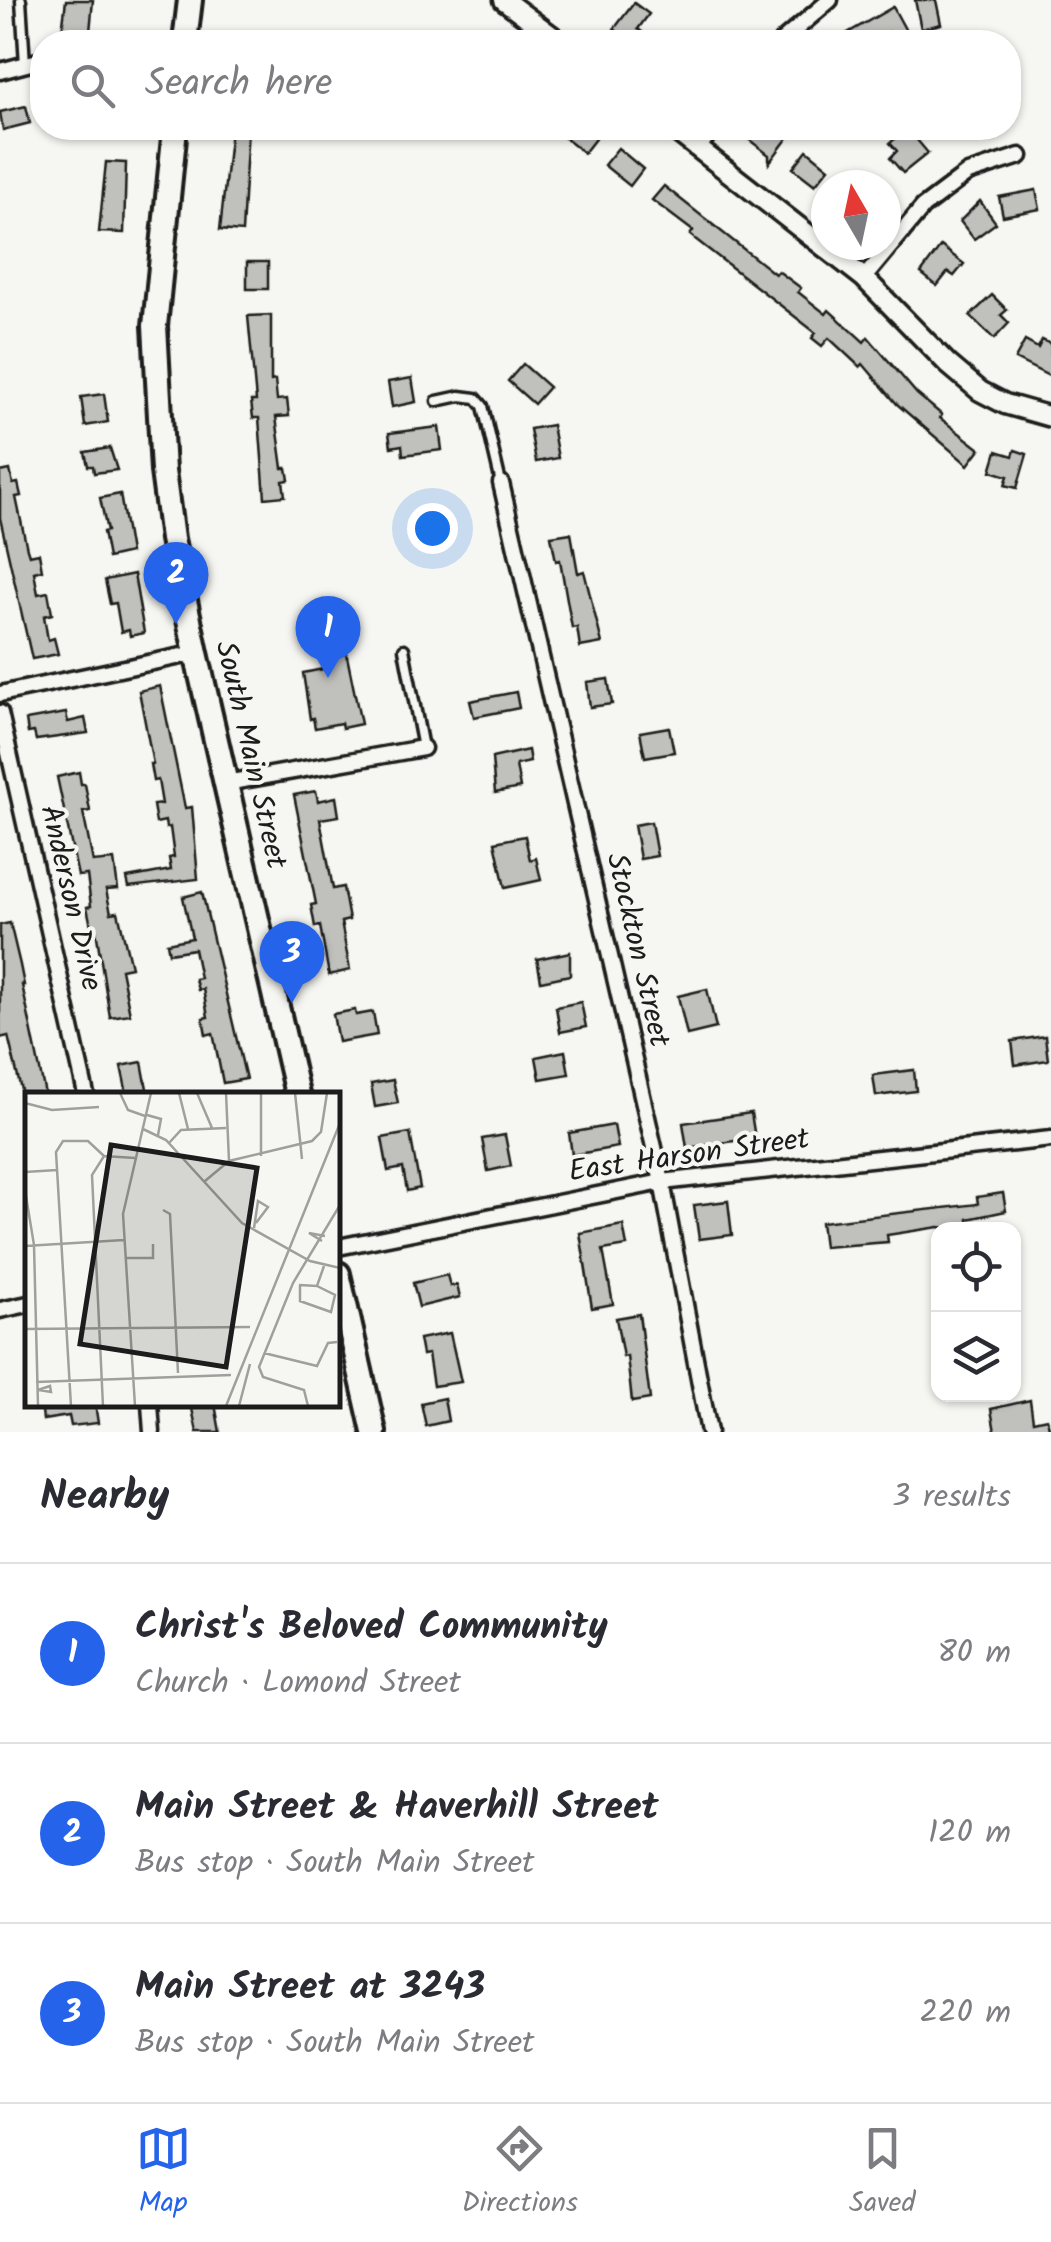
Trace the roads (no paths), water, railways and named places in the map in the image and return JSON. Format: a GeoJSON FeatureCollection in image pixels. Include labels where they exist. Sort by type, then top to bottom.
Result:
{"type":"FeatureCollection","features":[{"type":"Feature","properties":{"kind":"main road"},"geometry":{"type":"LineString","coordinates":[[186,30],[190,0]]}},
{"type":"Feature","properties":{"kind":"main road","name":"South Main Street"},"geometry":{"type":"LineString","coordinates":[[174,140],[156,308],[163,471],[172,539],[196,653],[296,1092]]}},
{"type":"Feature","properties":{"kind":"main road"},"geometry":{"type":"LineString","coordinates":[[340,1283],[374,1432]]}},
{"type":"Feature","properties":{"kind":"street"},"geometry":{"type":"LineString","coordinates":[[504,0],[544,30]]}},
{"type":"Feature","properties":{"kind":"street"},"geometry":{"type":"LineString","coordinates":[[795,30],[830,0]]}},
{"type":"Feature","properties":{"kind":"street"},"geometry":{"type":"LineString","coordinates":[[0,71],[30,63]]}},
{"type":"Feature","properties":{"kind":"street"},"geometry":{"type":"LineString","coordinates":[[688,140],[864,278],[980,391],[1005,404],[1051,417]]}},
{"type":"Feature","properties":{"kind":"street"},"geometry":{"type":"LineString","coordinates":[[699,148],[705,140]]}},
{"type":"Feature","properties":{"kind":"street"},"geometry":{"type":"LineString","coordinates":[[864,278],[922,207],[968,172],[1020,156]]}},
{"type":"Feature","properties":{"kind":"street","name":"Stockton Street"},"geometry":{"type":"LineString","coordinates":[[501,483],[662,1182],[709,1432]]}},
{"type":"Feature","properties":{"kind":"street"},"geometry":{"type":"LineString","coordinates":[[0,694],[196,653]]}},
{"type":"Feature","properties":{"kind":"street","name":"Anderson Drive"},"geometry":{"type":"LineString","coordinates":[[0,713],[86,1092]]}},
{"type":"Feature","properties":{"kind":"street"},"geometry":{"type":"LineString","coordinates":[[226,783],[424,748]]}},
{"type":"Feature","properties":{"kind":"street","name":"East Harson Street"},"geometry":{"type":"LineString","coordinates":[[340,1247],[662,1182],[1051,1138]]}},
{"type":"Feature","properties":{"kind":"street"},"geometry":{"type":"LineString","coordinates":[[0,1310],[25,1305]]}},
{"type":"Feature","properties":{"kind":"street"},"geometry":{"type":"LineString","coordinates":[[150,1407],[152,1432]]}},
{"type":"Feature","properties":{"kind":"lane"},"geometry":{"type":"LineString","coordinates":[[21,0],[25,64]]}},
{"type":"Feature","properties":{"kind":"lane"},"geometry":{"type":"LineString","coordinates":[[438,401],[460,396],[476,398],[482,406],[501,483]]}},
{"type":"Feature","properties":{"kind":"lane"},"geometry":{"type":"LineString","coordinates":[[404,649],[424,748]]}},
{"type":"Feature","properties":{"kind":"place","name":"Main Street & Haverhill Street"},"geometry":{"type":"Point","coordinates":[176,624]}},
{"type":"Feature","properties":{"kind":"place","name":"Christ's Beloved Community"},"geometry":{"type":"Point","coordinates":[328,678]}},
{"type":"Feature","properties":{"kind":"place","name":"Main Street at 3243"},"geometry":{"type":"Point","coordinates":[292,1003]}}]}
